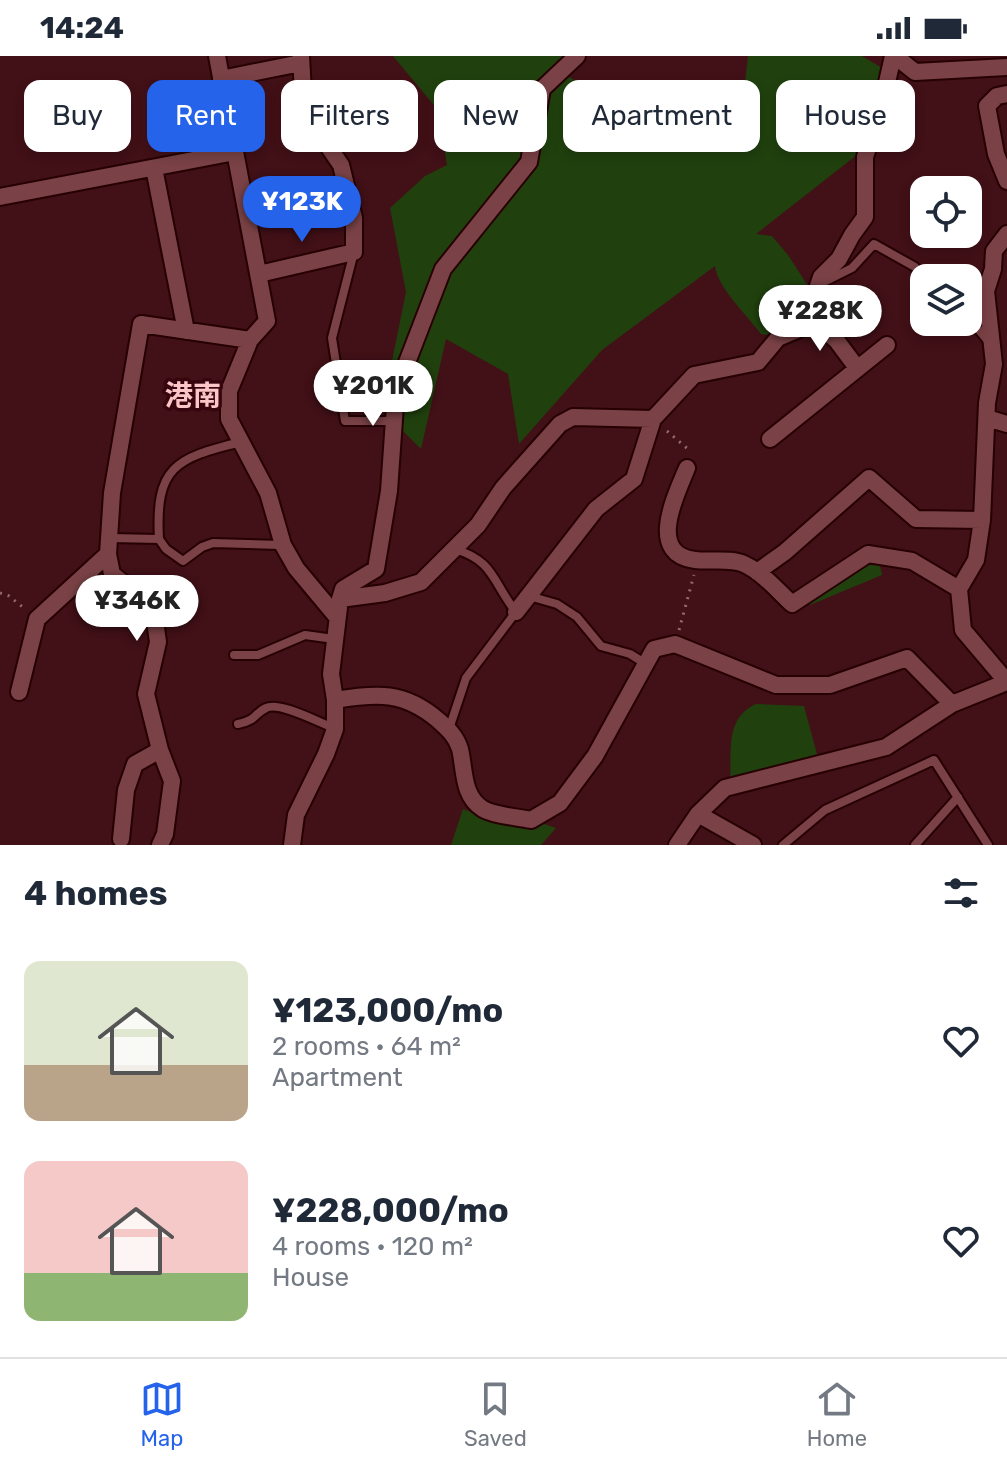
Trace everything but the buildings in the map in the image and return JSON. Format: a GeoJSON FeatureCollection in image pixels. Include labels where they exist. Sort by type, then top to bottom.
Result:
{"type":"FeatureCollection","features":[{"type":"Feature","properties":{"kind":"street"},"geometry":{"type":"LineString","coordinates":[[217,56],[221,79],[301,59],[304,111],[341,165],[354,218],[354,252],[259,274]]}},
{"type":"Feature","properties":{"kind":"street"},"geometry":{"type":"LineString","coordinates":[[292,845],[296,815],[335,729],[331,674],[343,589],[376,569],[389,491],[396,391],[443,269],[529,162],[542,89],[577,56]]}},
{"type":"Feature","properties":{"kind":"street"},"geometry":{"type":"LineString","coordinates":[[516,612],[596,509],[634,479],[653,419],[694,375],[758,362],[778,338],[804,327],[821,277],[839,259],[865,217],[865,157],[894,56],[915,72],[1007,69],[1005,56]]}},
{"type":"Feature","properties":{"kind":"street"},"geometry":{"type":"LineString","coordinates":[[1007,94],[997,96],[987,106],[996,154],[1007,181]]}},
{"type":"Feature","properties":{"kind":"street"},"geometry":{"type":"LineString","coordinates":[[0,197],[235,152],[267,321],[250,340],[229,391],[229,419],[268,493],[283,545],[296,568],[338,608]]}},
{"type":"Feature","properties":{"kind":"street"},"geometry":{"type":"LineString","coordinates":[[154,168],[186,331]]}},
{"type":"Feature","properties":{"kind":"street"},"geometry":{"type":"LineString","coordinates":[[677,845],[698,814],[725,788],[886,747],[952,704],[1007,682],[963,630],[959,589],[976,560],[982,520],[987,418],[994,364],[986,291],[993,269],[994,251],[1007,234]]}},
{"type":"Feature","properties":{"kind":"street"},"geometry":{"type":"LineString","coordinates":[[808,316],[837,341],[857,368]]}},
{"type":"Feature","properties":{"kind":"street"},"geometry":{"type":"LineString","coordinates":[[160,845],[165,834],[172,781],[160,750],[146,694],[158,642],[153,607],[112,574],[109,546],[112,493],[141,324],[250,340]]}},
{"type":"Feature","properties":{"kind":"street"},"geometry":{"type":"LineString","coordinates":[[770,439],[887,345]]}},
{"type":"Feature","properties":{"kind":"street"},"geometry":{"type":"LineString","coordinates":[[338,608],[421,582],[478,525],[503,488],[560,424],[573,417],[653,419]]}},
{"type":"Feature","properties":{"kind":"street"},"geometry":{"type":"LineString","coordinates":[[987,418],[1007,424]]}},
{"type":"Feature","properties":{"kind":"street"},"geometry":{"type":"LineString","coordinates":[[687,468],[669,509],[668,538],[676,553],[698,560],[742,563],[757,572],[792,604],[868,554],[912,561],[959,589]]}},
{"type":"Feature","properties":{"kind":"street"},"geometry":{"type":"LineString","coordinates":[[757,572],[785,552],[869,478],[916,519],[982,520]]}},
{"type":"Feature","properties":{"kind":"street"},"geometry":{"type":"LineString","coordinates":[[19,692],[37,619],[109,546]]}},
{"type":"Feature","properties":{"kind":"street"},"geometry":{"type":"LineString","coordinates":[[335,700],[373,694],[402,698],[427,711],[449,729],[459,746],[467,793],[484,810],[531,820],[560,803],[595,756],[654,649],[675,644],[776,685],[830,685],[907,658],[952,704]]}},
{"type":"Feature","properties":{"kind":"street"},"geometry":{"type":"LineString","coordinates":[[121,839],[126,790],[135,764],[160,750]]}},
{"type":"Feature","properties":{"kind":"street"},"geometry":{"type":"LineString","coordinates":[[698,814],[753,845]]}},
{"type":"Feature","properties":{"kind":"lane"},"geometry":{"type":"LineString","coordinates":[[818,285],[852,268],[874,244],[910,264]]}},
{"type":"Feature","properties":{"kind":"lane"},"geometry":{"type":"LineString","coordinates":[[354,252],[332,338],[345,421],[394,421]]}},
{"type":"Feature","properties":{"kind":"lane"},"geometry":{"type":"LineString","coordinates":[[982,334],[993,347]]}},
{"type":"Feature","properties":{"kind":"lane"},"geometry":{"type":"LineString","coordinates":[[242,441],[185,459],[171,473],[160,493],[159,539],[166,549],[183,561],[213,543],[283,545]]}},
{"type":"Feature","properties":{"kind":"lane"},"geometry":{"type":"LineString","coordinates":[[109,546],[159,539]]}},
{"type":"Feature","properties":{"kind":"lane"},"geometry":{"type":"LineString","coordinates":[[449,729],[466,678],[516,612],[502,596],[498,581],[485,564],[471,554],[454,549]]}},
{"type":"Feature","properties":{"kind":"lane"},"geometry":{"type":"LineString","coordinates":[[529,596],[557,604],[577,617],[601,646],[630,654],[646,664]]}},
{"type":"Feature","properties":{"kind":"lane"},"geometry":{"type":"LineString","coordinates":[[234,655],[258,655],[305,635],[334,639]]}},
{"type":"Feature","properties":{"kind":"lane"},"geometry":{"type":"LineString","coordinates":[[238,724],[254,720],[265,708],[278,706],[335,729]]}},
{"type":"Feature","properties":{"kind":"lane"},"geometry":{"type":"LineString","coordinates":[[783,845],[825,810],[934,760],[988,845]]}},
{"type":"Feature","properties":{"kind":"lane"},"geometry":{"type":"LineString","coordinates":[[915,845],[958,797]]}},
{"type":"Feature","properties":{"kind":"path"},"geometry":{"type":"LineString","coordinates":[[653,419],[689,450],[687,468]]}},
{"type":"Feature","properties":{"kind":"path"},"geometry":{"type":"LineString","coordinates":[[675,644],[698,560]]}},
{"type":"Feature","properties":{"kind":"path"},"geometry":{"type":"LineString","coordinates":[[0,593],[9,596],[37,619]]}},
{"type":"Feature","properties":{"kind":"green space"},"geometry":{"type":"Polygon","coordinates":[[[393,56],[563,56],[568,76],[574,80],[563,80],[563,152],[760,152],[760,80],[745,80],[748,56],[862,56],[887,71],[884,80],[776,80],[776,152],[861,152],[756,234],[772,236],[808,286],[796,322],[767,335],[761,334],[727,292],[715,266],[602,350],[519,444],[508,374],[446,339],[421,449],[382,410],[406,292],[390,208],[425,176],[447,165],[445,152],[547,152],[547,80],[434,80],[434,105],[418,86],[418,80],[413,80],[393,56]]]}},
{"type":"Feature","properties":{"kind":"green space"},"geometry":{"type":"Polygon","coordinates":[[[868,559],[879,561],[882,575],[810,605],[807,598],[868,559]]]}},
{"type":"Feature","properties":{"kind":"green space"},"geometry":{"type":"Polygon","coordinates":[[[756,704],[804,706],[818,758],[730,780],[735,726],[746,710],[756,704]]]}},
{"type":"Feature","properties":{"kind":"green space"},"geometry":{"type":"Polygon","coordinates":[[[463,809],[507,825],[544,824],[556,828],[541,845],[451,845],[463,809]]]}},
{"type":"Feature","properties":{"kind":"district","name":"港南"},"geometry":{"type":"Point","coordinates":[193,395]}}]}
